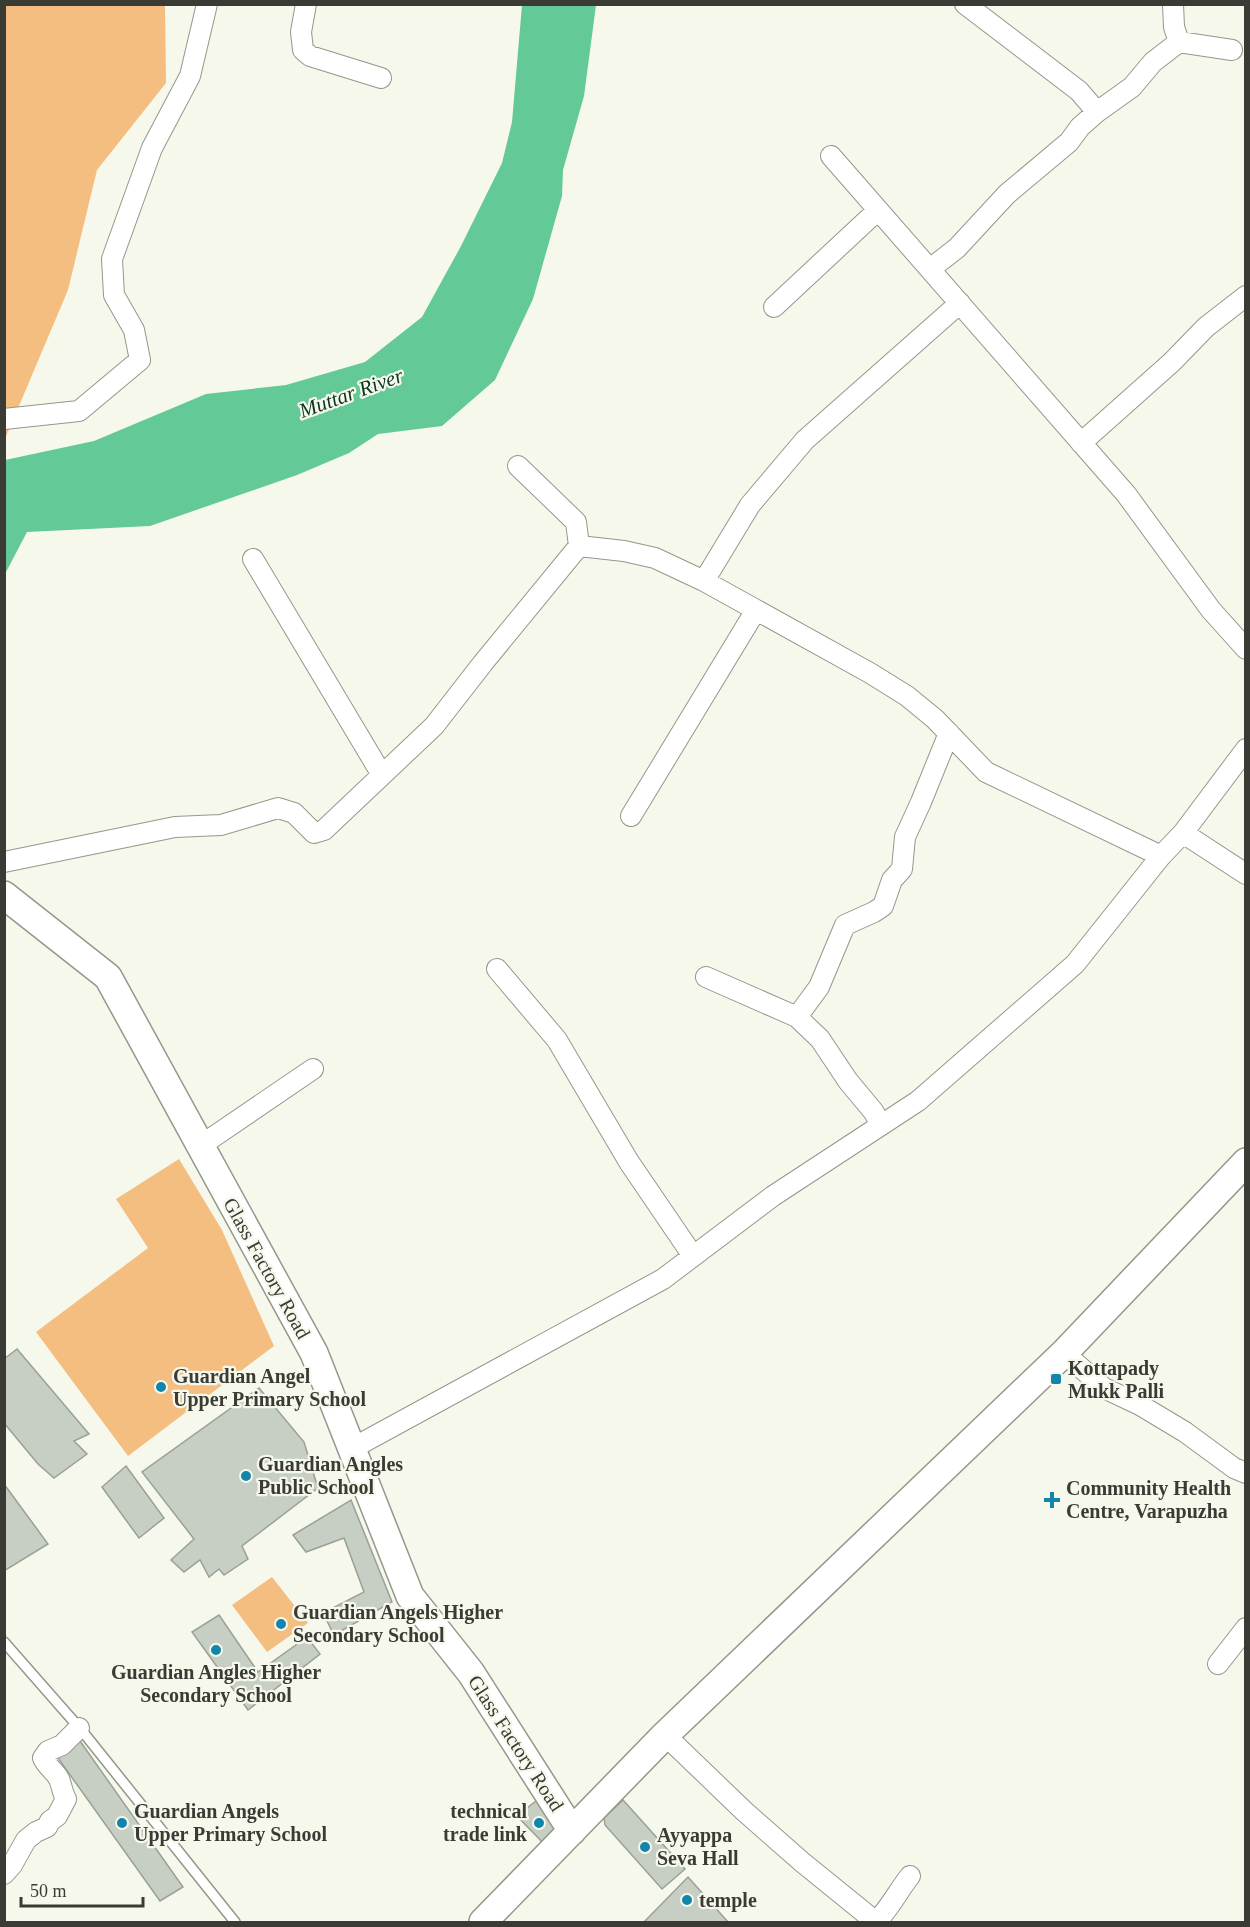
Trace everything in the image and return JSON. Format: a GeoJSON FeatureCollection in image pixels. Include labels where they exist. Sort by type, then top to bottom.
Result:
{"type":"FeatureCollection","features":[{"type":"Feature","properties":{"kind":"main road","name":"Glass Factory Road"},"geometry":{"type":"LineString","coordinates":[[4,895],[108,977],[314,1353],[410,1596],[471,1673],[572,1831]]}},
{"type":"Feature","properties":{"kind":"main road"},"geometry":{"type":"LineString","coordinates":[[483,1923],[665,1735],[1064,1353],[1245,1162]]}},
{"type":"Feature","properties":{"kind":"street"},"geometry":{"type":"LineString","coordinates":[[4,419],[79,411],[140,360],[134,330],[114,295],[112,259],[152,148],[190,76],[207,4]]}},
{"type":"Feature","properties":{"kind":"street"},"geometry":{"type":"LineString","coordinates":[[306,4],[301,32],[303,50],[310,56],[381,78]]}},
{"type":"Feature","properties":{"kind":"street"},"geometry":{"type":"LineString","coordinates":[[965,4],[1079,91],[1097,112]]}},
{"type":"Feature","properties":{"kind":"street"},"geometry":{"type":"LineString","coordinates":[[1173,4],[1174,27],[1179,42]]}},
{"type":"Feature","properties":{"kind":"street"},"geometry":{"type":"LineString","coordinates":[[930,269],[957,248],[1007,194],[1069,142],[1080,127],[1132,87],[1154,62],[1179,42],[1232,50]]}},
{"type":"Feature","properties":{"kind":"street"},"geometry":{"type":"LineString","coordinates":[[831,156],[1126,494],[1210,610],[1245,649]]}},
{"type":"Feature","properties":{"kind":"street"},"geometry":{"type":"LineString","coordinates":[[774,307],[878,210]]}},
{"type":"Feature","properties":{"kind":"street"},"geometry":{"type":"LineString","coordinates":[[1081,442],[1172,362],[1206,327],[1245,296]]}},
{"type":"Feature","properties":{"kind":"street"},"geometry":{"type":"LineString","coordinates":[[704,581],[750,505],[805,440],[960,303]]}},
{"type":"Feature","properties":{"kind":"street"},"geometry":{"type":"LineString","coordinates":[[4,862],[175,827],[221,825],[278,808],[294,813],[314,833],[324,830],[434,726],[579,546],[576,522],[518,466]]}},
{"type":"Feature","properties":{"kind":"street"},"geometry":{"type":"LineString","coordinates":[[579,546],[624,551],[655,558],[704,581],[907,696],[935,718],[986,772],[1161,856]]}},
{"type":"Feature","properties":{"kind":"street"},"geometry":{"type":"LineString","coordinates":[[253,559],[382,775]]}},
{"type":"Feature","properties":{"kind":"street"},"geometry":{"type":"LineString","coordinates":[[631,816],[756,610]]}},
{"type":"Feature","properties":{"kind":"street"},"geometry":{"type":"LineString","coordinates":[[797,1017],[819,987],[845,925],[883,906],[892,880],[902,870],[905,837],[949,733]]}},
{"type":"Feature","properties":{"kind":"street"},"geometry":{"type":"LineString","coordinates":[[351,1449],[663,1279],[773,1196],[918,1101],[1075,964],[1161,856],[1183,833],[1245,749]]}},
{"type":"Feature","properties":{"kind":"street"},"geometry":{"type":"LineString","coordinates":[[1183,833],[1245,874]]}},
{"type":"Feature","properties":{"kind":"street"},"geometry":{"type":"LineString","coordinates":[[496,969],[556,1040],[629,1162],[693,1256]]}},
{"type":"Feature","properties":{"kind":"street"},"geometry":{"type":"LineString","coordinates":[[706,977],[797,1017],[820,1039],[881,1124]]}},
{"type":"Feature","properties":{"kind":"street"},"geometry":{"type":"LineString","coordinates":[[200,1146],[313,1068]]}},
{"type":"Feature","properties":{"kind":"street"},"geometry":{"type":"LineString","coordinates":[[1064,1353],[1104,1388],[1140,1404],[1185,1432],[1234,1468],[1245,1473]]}},
{"type":"Feature","properties":{"kind":"street"},"geometry":{"type":"LineString","coordinates":[[1218,1664],[1245,1628]]}},
{"type":"Feature","properties":{"kind":"street"},"geometry":{"type":"LineString","coordinates":[[4,1874],[12,1865],[26,1840],[47,1827],[63,1808],[66,1799],[57,1775],[50,1770],[43,1758],[48,1751],[62,1745],[79,1728]]}},
{"type":"Feature","properties":{"kind":"street"},"geometry":{"type":"LineString","coordinates":[[665,1735],[744,1811],[876,1923],[892,1905],[910,1876]]}},
{"type":"Feature","properties":{"kind":"lane"},"geometry":{"type":"LineString","coordinates":[[4,1641],[79,1728],[235,1923]]}},
{"type":"Feature","properties":{"kind":"shaded area"},"geometry":{"type":"Polygon","coordinates":[[[5,5],[165,5],[166,83],[97,170],[68,290],[5,439],[5,5]]]}},
{"type":"Feature","properties":{"kind":"shaded area"},"geometry":{"type":"Polygon","coordinates":[[[179,1159],[222,1230],[274,1346],[128,1456],[36,1332],[148,1248],[116,1199],[179,1159]]]}},
{"type":"Feature","properties":{"kind":"shaded area"},"geometry":{"type":"Polygon","coordinates":[[[272,1577],[308,1623],[267,1652],[232,1605],[272,1577]]]}},
{"type":"Feature","properties":{"kind":"water","name":"Muttar River"},"geometry":{"type":"Polygon","coordinates":[[[522,5],[596,5],[584,96],[563,170],[562,196],[533,299],[495,380],[442,426],[378,434],[349,453],[297,475],[150,526],[27,532],[5,574],[5,460],[94,441],[206,394],[286,385],[365,362],[422,317],[461,246],[502,163],[512,122],[522,5]]]}},
{"type":"Feature","properties":{"kind":"building"},"geometry":{"type":"Polygon","coordinates":[[[17,1349],[89,1434],[74,1441],[87,1454],[54,1478],[38,1464],[4,1423],[4,1359],[17,1349]]]}},
{"type":"Feature","properties":{"kind":"building"},"geometry":{"type":"Polygon","coordinates":[[[259,1388],[304,1442],[318,1488],[242,1546],[248,1559],[224,1575],[219,1569],[209,1577],[200,1560],[184,1572],[171,1560],[194,1539],[142,1472],[259,1388]]]}},
{"type":"Feature","properties":{"kind":"building"},"geometry":{"type":"Polygon","coordinates":[[[126,1466],[164,1518],[139,1538],[102,1487],[126,1466]]]}},
{"type":"Feature","properties":{"kind":"building"},"geometry":{"type":"Polygon","coordinates":[[[4,1484],[48,1544],[4,1571],[4,1484]]]}},
{"type":"Feature","properties":{"kind":"building"},"geometry":{"type":"Polygon","coordinates":[[[351,1500],[392,1602],[334,1635],[323,1613],[364,1592],[344,1538],[306,1552],[293,1535],[351,1500]]]}},
{"type":"Feature","properties":{"kind":"building"},"geometry":{"type":"Polygon","coordinates":[[[219,1615],[258,1672],[307,1637],[320,1654],[248,1710],[192,1632],[219,1615]]]}},
{"type":"Feature","properties":{"kind":"building","name":"Guardian Angels Upper Primary School"},"geometry":{"type":"Polygon","coordinates":[[[80,1741],[183,1887],[160,1901],[58,1758],[80,1741]]]}},
{"type":"Feature","properties":{"kind":"building","name":"Ayyappa Seva Hall"},"geometry":{"type":"Polygon","coordinates":[[[623,1800],[685,1869],[662,1889],[605,1825],[604,1818],[623,1800]]]}},
{"type":"Feature","properties":{"kind":"building","name":"technical trade link"},"geometry":{"type":"Polygon","coordinates":[[[536,1801],[560,1830],[546,1846],[517,1816],[536,1801]]]}},
{"type":"Feature","properties":{"kind":"building","name":"temple"},"geometry":{"type":"Polygon","coordinates":[[[688,1877],[728,1922],[644,1922],[688,1877]]]}},
{"type":"Feature","properties":{"kind":"place","name":"Kottapady Mukk Palli"},"geometry":{"type":"Point","coordinates":[1056,1379]}},
{"type":"Feature","properties":{"kind":"place","name":"Guardian Angel Upper Primary School"},"geometry":{"type":"Point","coordinates":[161,1387]}},
{"type":"Feature","properties":{"kind":"place","name":"Guardian Angles Public School"},"geometry":{"type":"Point","coordinates":[246,1476]}},
{"type":"Feature","properties":{"kind":"place","name":"Community Health Centre, Varapuzha"},"geometry":{"type":"Point","coordinates":[1052,1500]}},
{"type":"Feature","properties":{"kind":"place","name":"Guardian Angels Higher Secondary School"},"geometry":{"type":"Point","coordinates":[281,1624]}},
{"type":"Feature","properties":{"kind":"place","name":"Guardian Angles Higher Secondary School"},"geometry":{"type":"Point","coordinates":[216,1650]}},
{"type":"Feature","properties":{"kind":"place","name":"Guardian Angels Upper Primary School"},"geometry":{"type":"Point","coordinates":[122,1823]}},
{"type":"Feature","properties":{"kind":"place","name":"technical trade link"},"geometry":{"type":"Point","coordinates":[539,1823]}},
{"type":"Feature","properties":{"kind":"place","name":"Ayyappa Seva Hall"},"geometry":{"type":"Point","coordinates":[645,1847]}},
{"type":"Feature","properties":{"kind":"place","name":"temple"},"geometry":{"type":"Point","coordinates":[687,1900]}}]}
